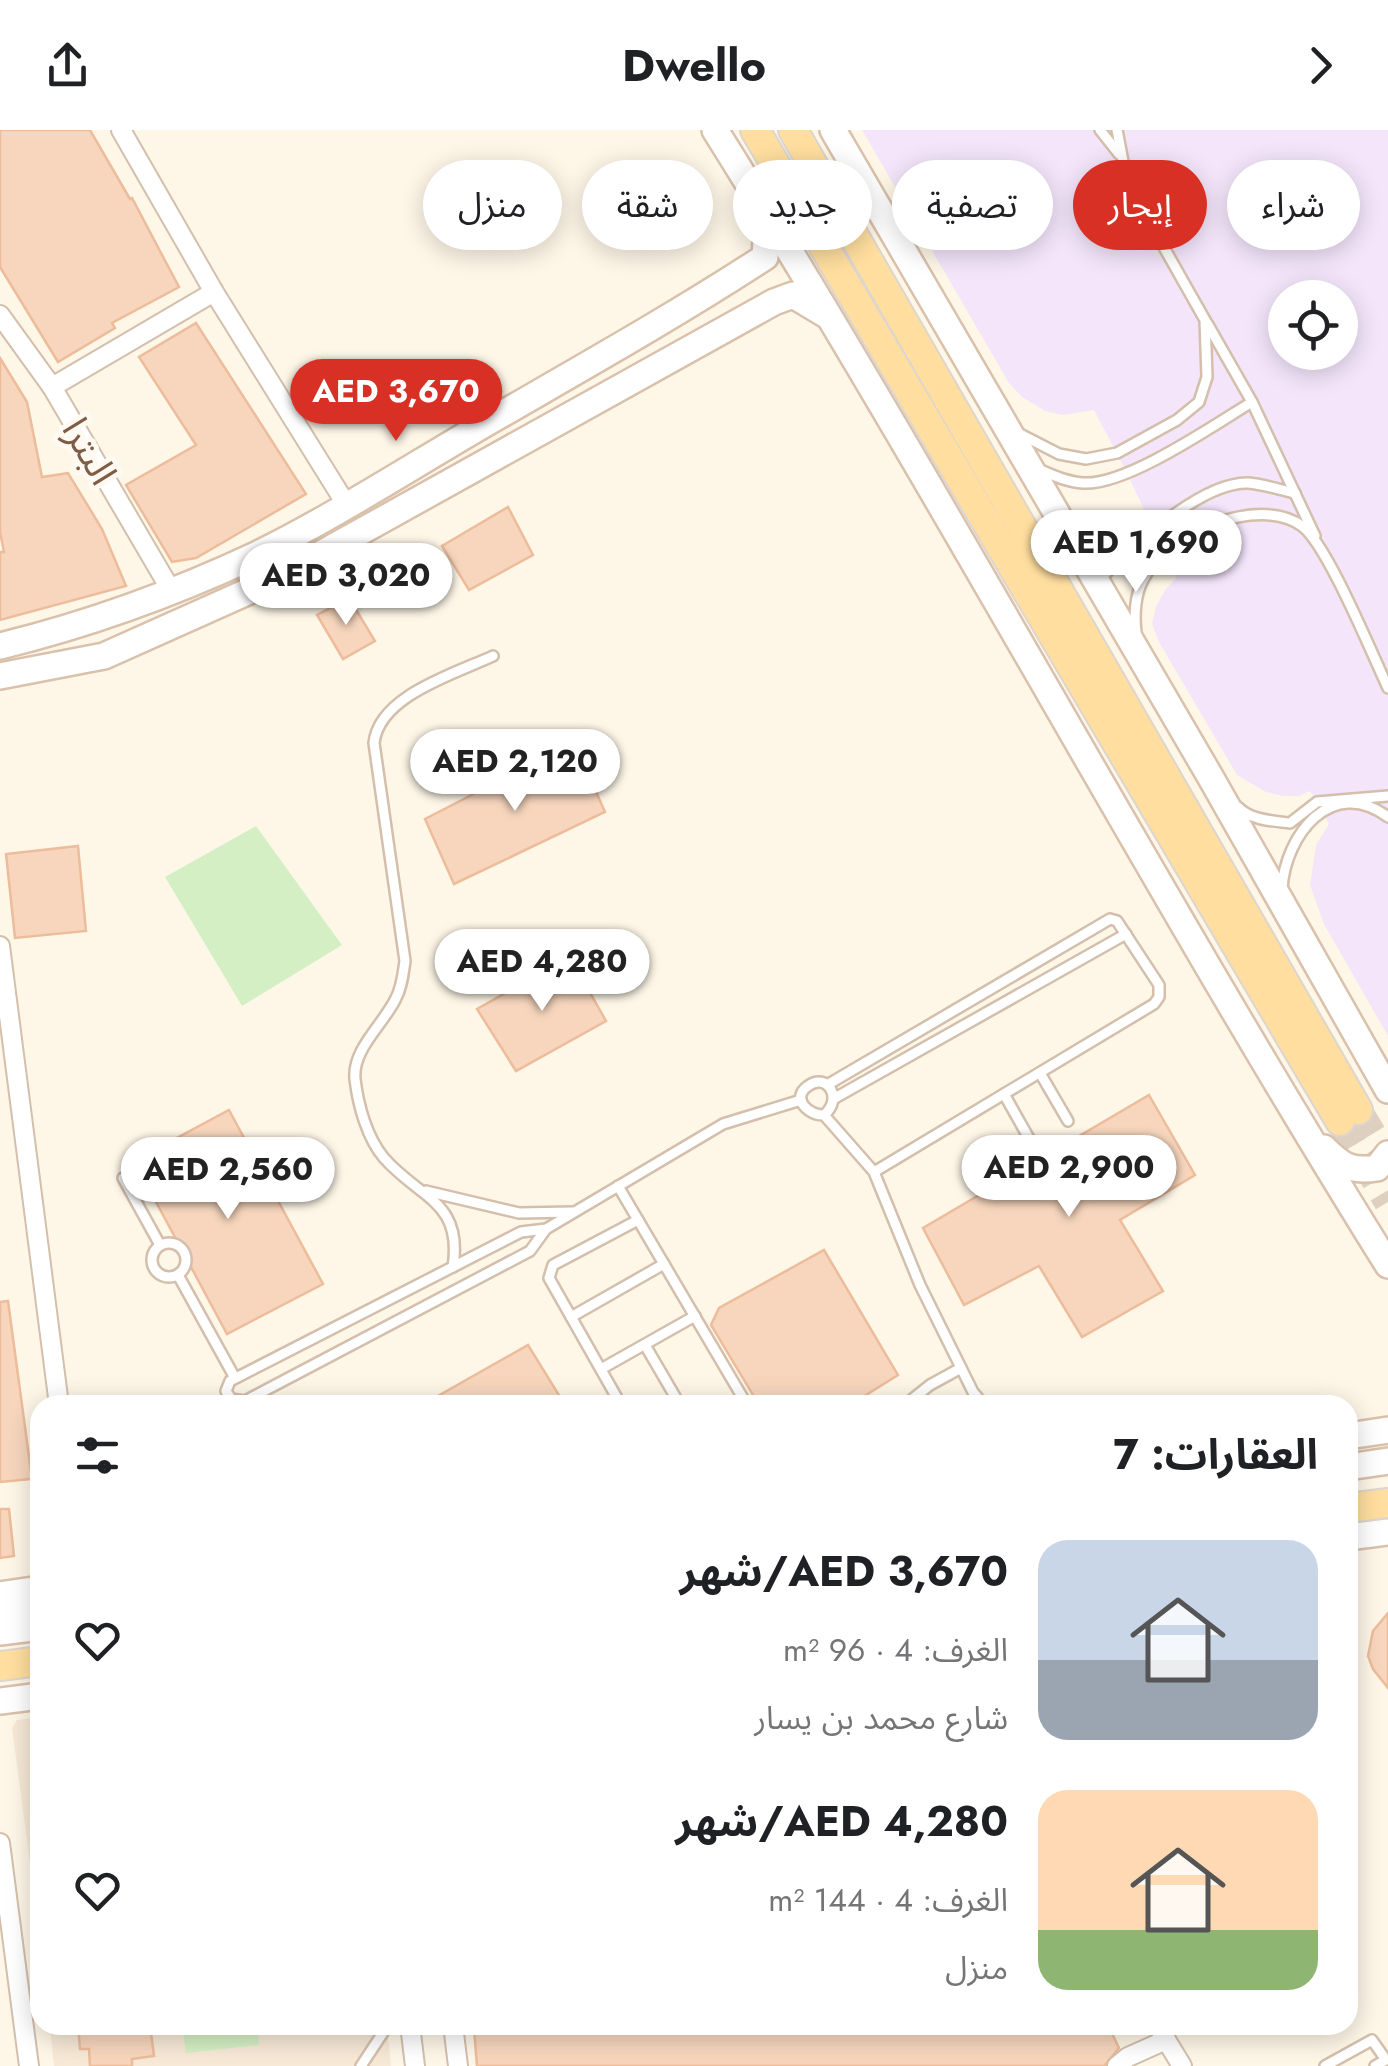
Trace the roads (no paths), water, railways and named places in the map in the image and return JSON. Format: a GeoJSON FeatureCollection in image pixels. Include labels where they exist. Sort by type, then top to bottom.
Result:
{"type":"FeatureCollection","features":[{"type":"Feature","properties":{"kind":"main road"},"geometry":{"type":"LineString","coordinates":[[715,130],[734,160]]}},
{"type":"Feature","properties":{"kind":"main road"},"geometry":{"type":"LineString","coordinates":[[755,130],[1350,1115],[794,130]]}},
{"type":"Feature","properties":{"kind":"main road"},"geometry":{"type":"LineString","coordinates":[[832,130],[1211,778],[1388,1090]]}},
{"type":"Feature","properties":{"kind":"main road"},"geometry":{"type":"LineString","coordinates":[[0,646],[88,623],[172,592],[261,552],[704,296],[764,256],[765,250]]}},
{"type":"Feature","properties":{"kind":"main road"},"geometry":{"type":"LineString","coordinates":[[790,250],[1103,790],[1302,1127],[1388,1264]]}},
{"type":"Feature","properties":{"kind":"main road"},"geometry":{"type":"LineString","coordinates":[[704,296],[736,288],[744,304],[728,329]]}},
{"type":"Feature","properties":{"kind":"main road"},"geometry":{"type":"LineString","coordinates":[[0,676],[104,656],[274,580],[774,302],[794,295],[833,319]]}},
{"type":"Feature","properties":{"kind":"main road"},"geometry":{"type":"LineString","coordinates":[[1302,1127],[1340,1165],[1358,1171],[1377,1168],[1388,1154]]}},
{"type":"Feature","properties":{"kind":"main road"},"geometry":{"type":"LineString","coordinates":[[1358,1435],[1385,1431]]}},
{"type":"Feature","properties":{"kind":"main road"},"geometry":{"type":"LineString","coordinates":[[1358,1466],[1388,1461]]}},
{"type":"Feature","properties":{"kind":"main road"},"geometry":{"type":"LineString","coordinates":[[1358,1507],[1388,1503]]}},
{"type":"Feature","properties":{"kind":"main road"},"geometry":{"type":"LineString","coordinates":[[1358,1536],[1388,1532]]}},
{"type":"Feature","properties":{"kind":"main road"},"geometry":{"type":"LineString","coordinates":[[0,1595],[30,1590]]}},
{"type":"Feature","properties":{"kind":"main road"},"geometry":{"type":"LineString","coordinates":[[0,1611],[30,1610]]}},
{"type":"Feature","properties":{"kind":"main road"},"geometry":{"type":"LineString","coordinates":[[0,1632],[30,1628]]}},
{"type":"Feature","properties":{"kind":"main road"},"geometry":{"type":"LineString","coordinates":[[0,1666],[30,1662]]}},
{"type":"Feature","properties":{"kind":"main road"},"geometry":{"type":"LineString","coordinates":[[0,1701],[30,1697]]}},
{"type":"Feature","properties":{"kind":"street"},"geometry":{"type":"LineString","coordinates":[[121,130],[214,292],[346,504]]}},
{"type":"Feature","properties":{"kind":"street"},"geometry":{"type":"LineString","coordinates":[[52,388],[214,292]]}},
{"type":"Feature","properties":{"kind":"street","name":"البترا"},"geometry":{"type":"LineString","coordinates":[[1,318],[52,388],[172,592]]}},
{"type":"Feature","properties":{"kind":"street"},"geometry":{"type":"LineString","coordinates":[[0,946],[7,1057],[57,1395]]}},
{"type":"Feature","properties":{"kind":"street"},"geometry":{"type":"LineString","coordinates":[[0,1844],[29,2066]]}},
{"type":"Feature","properties":{"kind":"street"},"geometry":{"type":"LineString","coordinates":[[411,2035],[415,2066]]}},
{"type":"Feature","properties":{"kind":"street"},"geometry":{"type":"LineString","coordinates":[[449,2066],[458,2066],[454,2035]]}},
{"type":"Feature","properties":{"kind":"street"},"geometry":{"type":"LineString","coordinates":[[1117,2066],[1158,2035]]}},
{"type":"Feature","properties":{"kind":"street"},"geometry":{"type":"LineString","coordinates":[[1157,2066],[1179,2061],[1164,2035]]}},
{"type":"Feature","properties":{"kind":"lane"},"geometry":{"type":"LineString","coordinates":[[1100,130],[1119,154]]}},
{"type":"Feature","properties":{"kind":"lane"},"geometry":{"type":"LineString","coordinates":[[1117,130],[1126,182],[1252,402],[1388,688]]}},
{"type":"Feature","properties":{"kind":"lane"},"geometry":{"type":"LineString","coordinates":[[1003,423],[1059,454],[1086,459],[1117,453],[1176,420],[1199,402],[1208,377],[1205,320]]}},
{"type":"Feature","properties":{"kind":"lane"},"geometry":{"type":"LineString","coordinates":[[1027,464],[1063,480],[1086,484],[1127,472],[1184,444],[1252,402]]}},
{"type":"Feature","properties":{"kind":"lane"},"geometry":{"type":"LineString","coordinates":[[1096,583],[1153,528],[1234,484],[1250,483],[1295,493]]}},
{"type":"Feature","properties":{"kind":"lane"},"geometry":{"type":"LineString","coordinates":[[1139,655],[1134,618],[1142,580],[1164,551],[1226,518],[1258,513],[1300,524],[1319,544]]}},
{"type":"Feature","properties":{"kind":"lane"},"geometry":{"type":"LineString","coordinates":[[493,656],[400,702],[376,728],[374,744],[405,961],[398,994],[365,1044],[354,1074],[370,1133],[382,1156],[409,1182],[424,1190],[518,1212],[575,1212]]}},
{"type":"Feature","properties":{"kind":"lane"},"geometry":{"type":"LineString","coordinates":[[1211,778],[1242,812],[1290,824],[1317,802],[1388,796]]}},
{"type":"Feature","properties":{"kind":"lane"},"geometry":{"type":"LineString","coordinates":[[1288,916],[1282,888],[1284,863],[1298,834],[1321,810],[1354,804],[1388,817]]}},
{"type":"Feature","properties":{"kind":"lane"},"geometry":{"type":"LineString","coordinates":[[874,1172],[1154,1004],[1160,997],[1160,985],[1126,934],[1117,921],[1110,919],[827,1086],[811,1083],[803,1090],[805,1110],[814,1116],[824,1114],[832,1108],[835,1098],[1126,934]]}},
{"type":"Feature","properties":{"kind":"lane"},"geometry":{"type":"LineString","coordinates":[[1040,1072],[1068,1120]]}},
{"type":"Feature","properties":{"kind":"lane"},"geometry":{"type":"LineString","coordinates":[[827,1086],[835,1098]]}},
{"type":"Feature","properties":{"kind":"lane"},"geometry":{"type":"LineString","coordinates":[[1004,1094],[1031,1142]]}},
{"type":"Feature","properties":{"kind":"lane"},"geometry":{"type":"LineString","coordinates":[[228,1395],[225,1386],[235,1378],[521,1232],[546,1229],[723,1124],[801,1100]]}},
{"type":"Feature","properties":{"kind":"lane"},"geometry":{"type":"LineString","coordinates":[[824,1114],[874,1172],[920,1284],[976,1395]]}},
{"type":"Feature","properties":{"kind":"lane"},"geometry":{"type":"LineString","coordinates":[[123,1178],[160,1245]]}},
{"type":"Feature","properties":{"kind":"lane"},"geometry":{"type":"LineString","coordinates":[[618,1186],[741,1395]]}},
{"type":"Feature","properties":{"kind":"lane"},"geometry":{"type":"LineString","coordinates":[[424,1190],[452,1226],[457,1241],[453,1267]]}},
{"type":"Feature","properties":{"kind":"lane"},"geometry":{"type":"LineString","coordinates":[[615,1395],[549,1278],[553,1265],[638,1220]]}},
{"type":"Feature","properties":{"kind":"lane"},"geometry":{"type":"LineString","coordinates":[[256,1395],[530,1252],[546,1229]]}},
{"type":"Feature","properties":{"kind":"lane"},"geometry":{"type":"LineString","coordinates":[[170,1242],[186,1253],[187,1263],[178,1275],[164,1277],[155,1272],[151,1262],[160,1245],[170,1242]]}},
{"type":"Feature","properties":{"kind":"lane"},"geometry":{"type":"LineString","coordinates":[[571,1317],[664,1264]]}},
{"type":"Feature","properties":{"kind":"lane"},"geometry":{"type":"LineString","coordinates":[[178,1275],[235,1378]]}},
{"type":"Feature","properties":{"kind":"lane"},"geometry":{"type":"LineString","coordinates":[[601,1369],[694,1316]]}},
{"type":"Feature","properties":{"kind":"lane"},"geometry":{"type":"LineString","coordinates":[[645,1344],[674,1395]]}},
{"type":"Feature","properties":{"kind":"lane"},"geometry":{"type":"LineString","coordinates":[[918,1395],[961,1368]]}},
{"type":"Feature","properties":{"kind":"lane"},"geometry":{"type":"LineString","coordinates":[[361,2066],[381,2035]]}},
{"type":"Feature","properties":{"kind":"lane"},"geometry":{"type":"LineString","coordinates":[[1326,2066],[1372,2040],[1386,2060],[1375,2066]]}},
{"type":"Feature","properties":{"kind":"tunnel"},"geometry":{"type":"LineString","coordinates":[[1358,1110],[1388,1160]]}},
{"type":"Feature","properties":{"kind":"tunnel"},"geometry":{"type":"LineString","coordinates":[[1340,1121],[1388,1202]]}}]}
